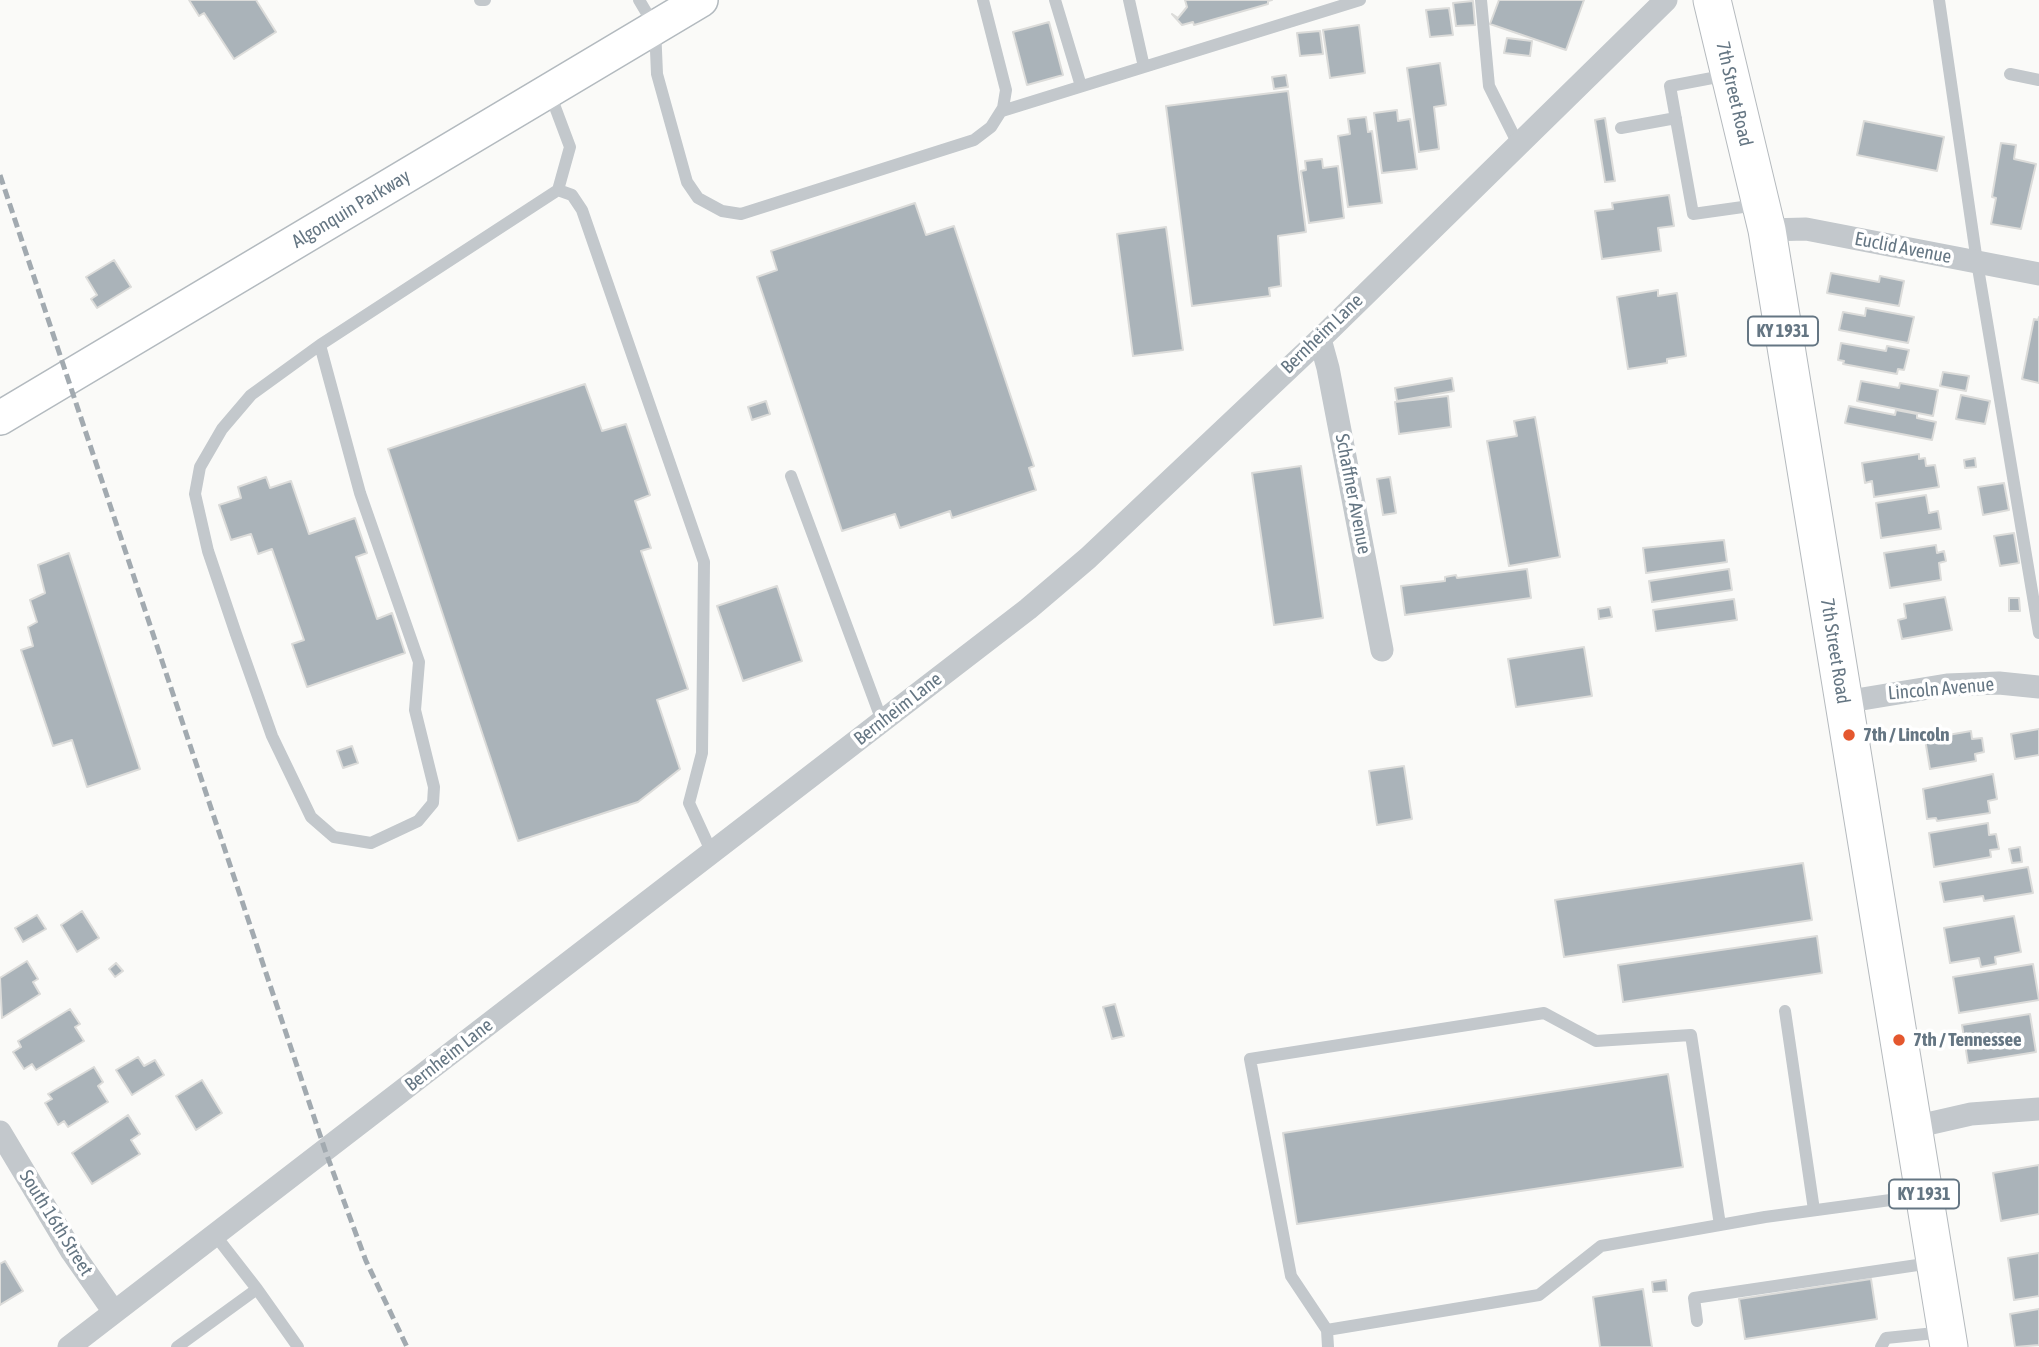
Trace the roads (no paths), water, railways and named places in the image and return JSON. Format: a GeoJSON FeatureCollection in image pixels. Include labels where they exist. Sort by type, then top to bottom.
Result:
{"type":"FeatureCollection","features":[{"type":"Feature","properties":{"kind":"main road","name":"Algonquin Parkway"},"geometry":{"type":"LineString","coordinates":[[0,418],[549,91],[647,14],[701,0]]}},
{"type":"Feature","properties":{"kind":"main road","name":"7th Street Road"},"geometry":{"type":"LineString","coordinates":[[1713,0],[1764,218],[1948,1339]]}},
{"type":"Feature","properties":{"kind":"street","name":"Bernheim Lane"},"geometry":{"type":"LineString","coordinates":[[69,1347],[1028,609],[1088,558],[1320,339],[1666,0]]}},
{"type":"Feature","properties":{"kind":"street","name":"Euclid Avenue"},"geometry":{"type":"LineString","coordinates":[[1764,218],[1806,229],[2039,274]]}},
{"type":"Feature","properties":{"kind":"street","name":"Schaffner Avenue"},"geometry":{"type":"LineString","coordinates":[[1320,339],[1382,650]]}},
{"type":"Feature","properties":{"kind":"street","name":"Lincoln Avenue"},"geometry":{"type":"LineString","coordinates":[[1844,702],[1947,685],[1999,683],[2039,687]]}},
{"type":"Feature","properties":{"kind":"street"},"geometry":{"type":"LineString","coordinates":[[1914,1127],[1971,1114],[2039,1109]]}},
{"type":"Feature","properties":{"kind":"street","name":"South 16th Street"},"geometry":{"type":"LineString","coordinates":[[0,1132],[72,1252],[114,1312]]}},
{"type":"Feature","properties":{"kind":"lane"},"geometry":{"type":"LineString","coordinates":[[647,14],[657,74],[687,182],[698,198],[722,211],[741,214],[974,140],[991,127],[1002,111],[1006,90],[983,0]]}},
{"type":"Feature","properties":{"kind":"lane"},"geometry":{"type":"LineString","coordinates":[[1055,0],[1081,86]]}},
{"type":"Feature","properties":{"kind":"lane"},"geometry":{"type":"LineString","coordinates":[[1129,0],[1144,67]]}},
{"type":"Feature","properties":{"kind":"lane"},"geometry":{"type":"LineString","coordinates":[[1002,111],[1360,0]]}},
{"type":"Feature","properties":{"kind":"lane"},"geometry":{"type":"LineString","coordinates":[[1481,0],[1489,86],[1518,144]]}},
{"type":"Feature","properties":{"kind":"lane"},"geometry":{"type":"LineString","coordinates":[[1939,0],[1977,262],[2039,633]]}},
{"type":"Feature","properties":{"kind":"lane"},"geometry":{"type":"LineString","coordinates":[[2010,74],[2039,80]]}},
{"type":"Feature","properties":{"kind":"lane"},"geometry":{"type":"LineString","coordinates":[[1730,75],[1670,86],[1693,214],[1764,218]]}},
{"type":"Feature","properties":{"kind":"lane"},"geometry":{"type":"LineString","coordinates":[[320,345],[360,493],[419,662],[415,710],[434,787],[433,803],[418,821],[371,843],[334,837],[310,817],[272,736],[208,551],[195,494],[200,467],[222,429],[251,395],[320,345],[558,190],[570,147],[549,91]]}},
{"type":"Feature","properties":{"kind":"lane"},"geometry":{"type":"LineString","coordinates":[[1621,128],[1676,118]]}},
{"type":"Feature","properties":{"kind":"lane"},"geometry":{"type":"LineString","coordinates":[[558,190],[572,195],[582,210],[704,562],[702,753],[689,803],[712,853]]}},
{"type":"Feature","properties":{"kind":"lane"},"geometry":{"type":"LineString","coordinates":[[791,476],[882,721]]}},
{"type":"Feature","properties":{"kind":"lane"},"geometry":{"type":"LineString","coordinates":[[1785,1011],[1814,1210]]}},
{"type":"Feature","properties":{"kind":"lane"},"geometry":{"type":"LineString","coordinates":[[1328,1347],[1327,1330],[1291,1276],[1251,1059],[1544,1013],[1596,1041],[1691,1035],[1720,1225]]}},
{"type":"Feature","properties":{"kind":"lane"},"geometry":{"type":"LineString","coordinates":[[1327,1330],[1539,1296],[1601,1246],[1814,1210],[1924,1195]]}},
{"type":"Feature","properties":{"kind":"lane"},"geometry":{"type":"LineString","coordinates":[[215,1235],[298,1347]]}},
{"type":"Feature","properties":{"kind":"lane"},"geometry":{"type":"LineString","coordinates":[[1697,1321],[1694,1298],[1935,1262]]}},
{"type":"Feature","properties":{"kind":"lane"},"geometry":{"type":"LineString","coordinates":[[177,1347],[257,1289]]}},
{"type":"Feature","properties":{"kind":"lane"},"geometry":{"type":"LineString","coordinates":[[1881,1347],[1886,1338],[1948,1339]]}},
{"type":"Feature","properties":{"kind":"railway"},"geometry":{"type":"LineString","coordinates":[[0,175],[325,1150],[366,1261],[407,1347]]}},
{"type":"Feature","properties":{"kind":"place","name":"7th / Lincoln"},"geometry":{"type":"Point","coordinates":[1849,735]}},
{"type":"Feature","properties":{"kind":"place","name":"7th / Tennessee"},"geometry":{"type":"Point","coordinates":[1899,1040]}}]}
